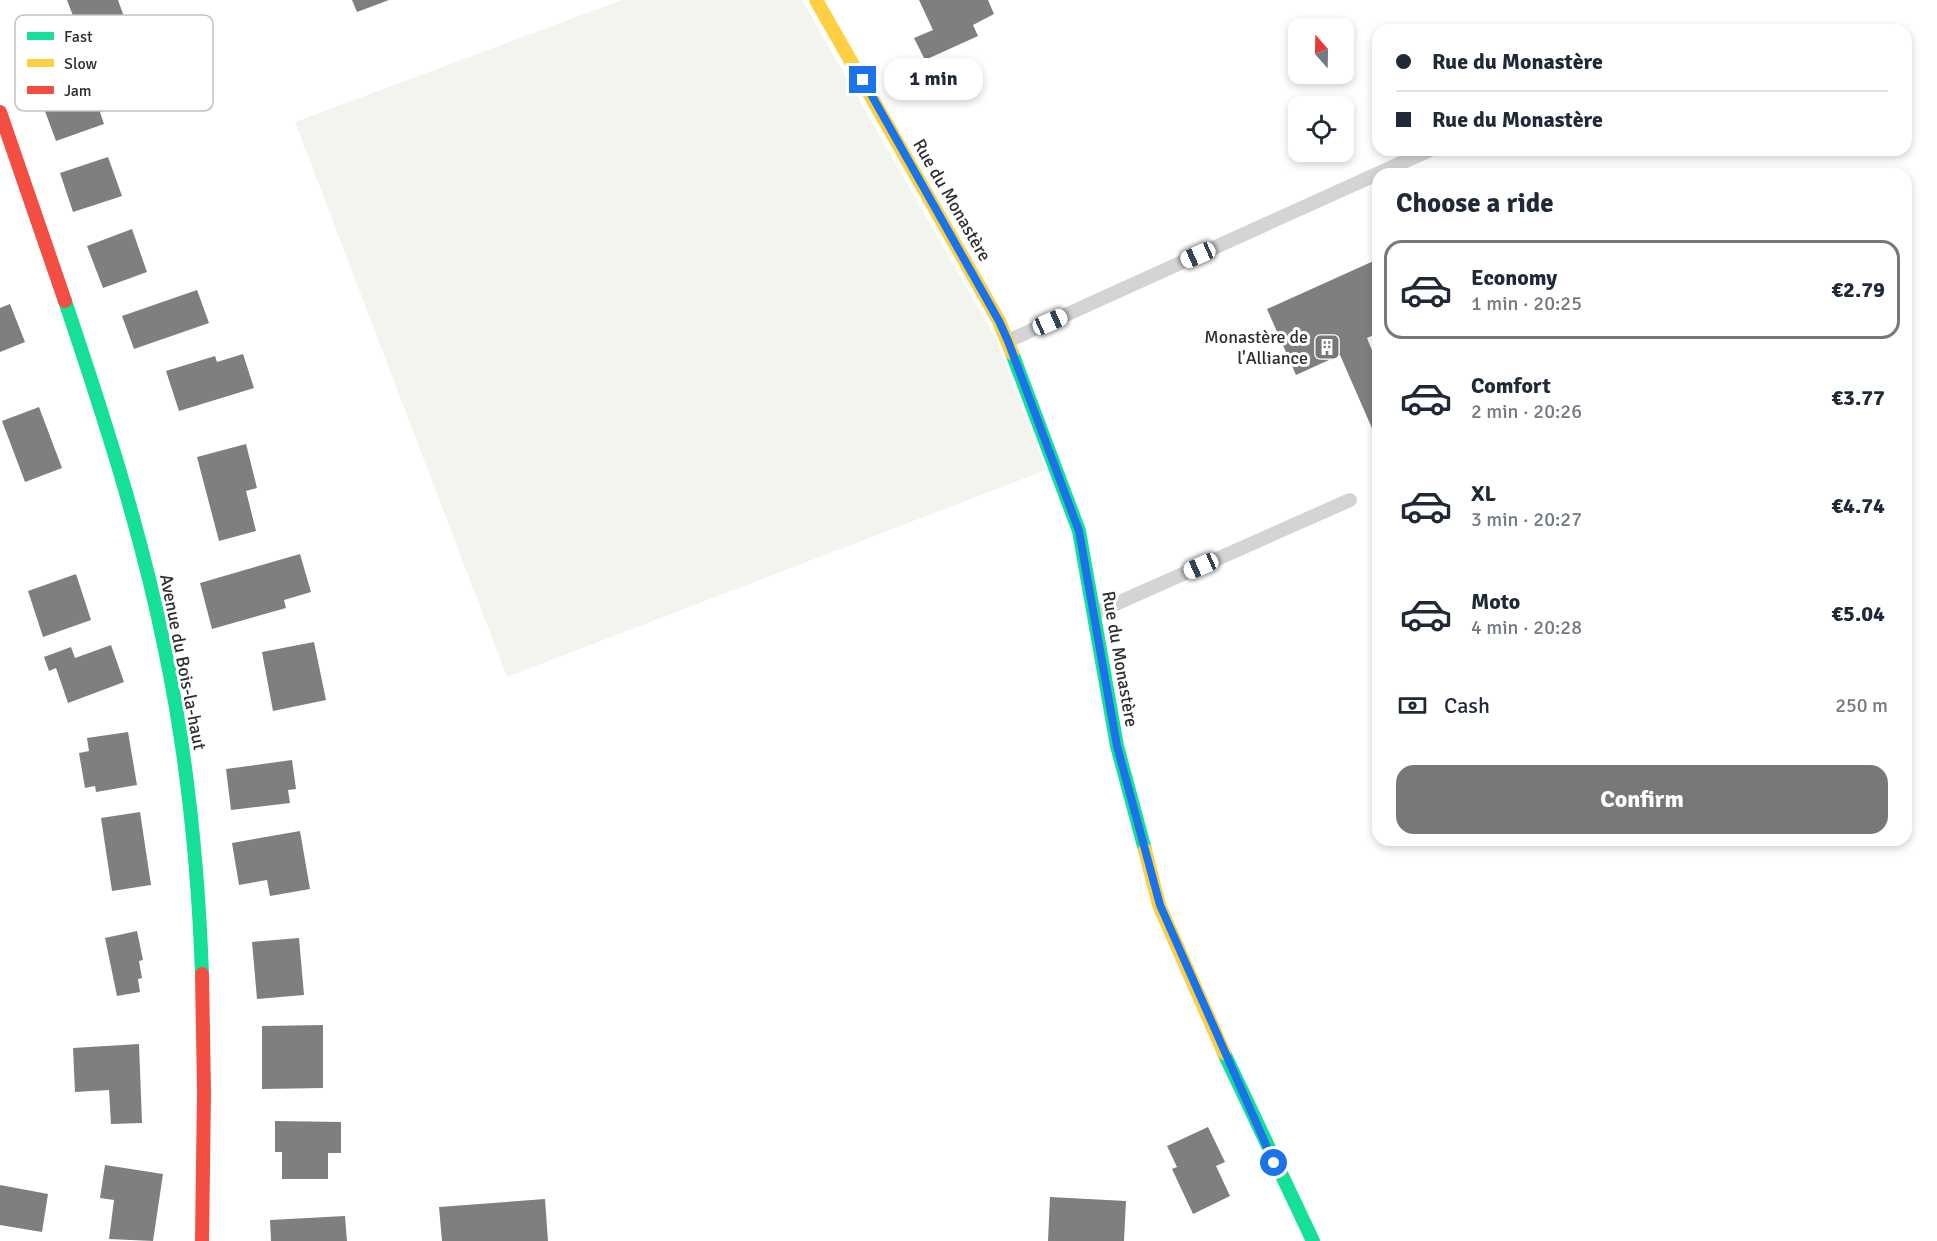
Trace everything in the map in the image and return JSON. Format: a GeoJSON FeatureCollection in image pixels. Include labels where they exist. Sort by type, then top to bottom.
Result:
{"type":"FeatureCollection","features":[{"type":"Feature","properties":{"kind":"street","name":"Rue du Monastère"},"geometry":{"type":"LineString","coordinates":[[816,0],[831,30],[851,59],[999,321],[1008,341],[1079,531],[1117,746],[1160,905],[1255,1124],[1313,1241]]}},
{"type":"Feature","properties":{"kind":"street","name":"Avenue du Bois-la-haut"},"geometry":{"type":"LineString","coordinates":[[0,112],[131,504],[173,688],[193,822],[200,902],[206,1095],[202,1241]]}},
{"type":"Feature","properties":{"kind":"lane"},"geometry":{"type":"LineString","coordinates":[[1390,168],[1417,156]]}},
{"type":"Feature","properties":{"kind":"lane"},"geometry":{"type":"LineString","coordinates":[[1008,341],[1372,176]]}},
{"type":"Feature","properties":{"kind":"lane"},"geometry":{"type":"LineString","coordinates":[[1095,613],[1350,500]]}},
{"type":"Feature","properties":{"kind":"shaded area"},"geometry":{"type":"Polygon","coordinates":[[[622,0],[802,0],[996,339],[1046,470],[507,677],[295,122],[622,0]]]}},
{"type":"Feature","properties":{"kind":"building"},"geometry":{"type":"Polygon","coordinates":[[[67,0],[118,0],[123,15],[73,15],[67,0]]]}},
{"type":"Feature","properties":{"kind":"building"},"geometry":{"type":"Polygon","coordinates":[[[352,0],[389,0],[357,12],[352,0]]]}},
{"type":"Feature","properties":{"kind":"building"},"geometry":{"type":"Polygon","coordinates":[[[919,0],[988,0],[994,14],[973,25],[978,36],[925,60],[914,38],[933,30],[919,0]]]}},
{"type":"Feature","properties":{"kind":"building"},"geometry":{"type":"Polygon","coordinates":[[[45,111],[103,111],[100,112],[104,124],[56,141],[45,111]]]}},
{"type":"Feature","properties":{"kind":"building"},"geometry":{"type":"Polygon","coordinates":[[[108,157],[122,196],[73,212],[60,173],[108,157]]]}},
{"type":"Feature","properties":{"kind":"building"},"geometry":{"type":"Polygon","coordinates":[[[132,229],[147,272],[103,288],[87,246],[132,229]]]}},
{"type":"Feature","properties":{"kind":"building","name":"Monastère de l'Alliance"},"geometry":{"type":"Polygon","coordinates":[[[1372,262],[1372,336],[1367,338],[1372,350],[1372,428],[1340,355],[1296,375],[1267,309],[1372,262]]]}},
{"type":"Feature","properties":{"kind":"building"},"geometry":{"type":"Polygon","coordinates":[[[197,290],[209,323],[134,349],[122,316],[197,290]]]}},
{"type":"Feature","properties":{"kind":"building"},"geometry":{"type":"Polygon","coordinates":[[[10,304],[25,342],[0,352],[0,308],[10,304]]]}},
{"type":"Feature","properties":{"kind":"building"},"geometry":{"type":"Polygon","coordinates":[[[243,354],[254,388],[179,411],[166,371],[215,356],[217,362],[243,354]]]}},
{"type":"Feature","properties":{"kind":"building"},"geometry":{"type":"Polygon","coordinates":[[[39,407],[62,468],[25,482],[2,421],[39,407]]]}},
{"type":"Feature","properties":{"kind":"building"},"geometry":{"type":"Polygon","coordinates":[[[246,444],[257,488],[246,491],[256,531],[219,541],[197,457],[246,444]]]}},
{"type":"Feature","properties":{"kind":"building"},"geometry":{"type":"Polygon","coordinates":[[[300,554],[311,592],[284,600],[286,608],[212,629],[200,583],[300,554]]]}},
{"type":"Feature","properties":{"kind":"building"},"geometry":{"type":"Polygon","coordinates":[[[76,574],[91,620],[43,637],[28,591],[76,574]]]}},
{"type":"Feature","properties":{"kind":"building"},"geometry":{"type":"Polygon","coordinates":[[[314,642],[326,700],[273,711],[262,652],[314,642]]]}},
{"type":"Feature","properties":{"kind":"building"},"geometry":{"type":"Polygon","coordinates":[[[111,645],[124,682],[68,703],[56,668],[49,671],[44,657],[71,647],[75,658],[111,645]]]}},
{"type":"Feature","properties":{"kind":"building"},"geometry":{"type":"Polygon","coordinates":[[[128,732],[137,785],[96,792],[95,786],[85,788],[79,753],[89,751],[87,738],[128,732]]]}},
{"type":"Feature","properties":{"kind":"building"},"geometry":{"type":"Polygon","coordinates":[[[292,760],[296,789],[288,790],[290,803],[231,810],[226,769],[292,760]]]}},
{"type":"Feature","properties":{"kind":"building"},"geometry":{"type":"Polygon","coordinates":[[[140,812],[151,885],[112,891],[101,818],[140,812]]]}},
{"type":"Feature","properties":{"kind":"building"},"geometry":{"type":"Polygon","coordinates":[[[300,831],[310,889],[270,896],[267,880],[239,885],[232,843],[300,831]]]}},
{"type":"Feature","properties":{"kind":"building"},"geometry":{"type":"Polygon","coordinates":[[[137,931],[143,960],[139,961],[142,978],[138,979],[140,992],[117,996],[105,938],[137,931]]]}},
{"type":"Feature","properties":{"kind":"building"},"geometry":{"type":"Polygon","coordinates":[[[299,938],[304,995],[257,999],[252,942],[299,938]]]}},
{"type":"Feature","properties":{"kind":"building"},"geometry":{"type":"Polygon","coordinates":[[[323,1025],[323,1088],[262,1089],[262,1026],[323,1025]]]}},
{"type":"Feature","properties":{"kind":"building"},"geometry":{"type":"Polygon","coordinates":[[[139,1044],[142,1123],[111,1124],[109,1090],[75,1092],[73,1048],[139,1044]]]}},
{"type":"Feature","properties":{"kind":"building"},"geometry":{"type":"Polygon","coordinates":[[[275,1121],[341,1122],[341,1153],[328,1153],[328,1179],[282,1179],[282,1152],[275,1152],[275,1121]]]}},
{"type":"Feature","properties":{"kind":"building"},"geometry":{"type":"Polygon","coordinates":[[[1208,1127],[1225,1162],[1216,1166],[1230,1196],[1193,1214],[1172,1169],[1177,1167],[1167,1146],[1208,1127]]]}},
{"type":"Feature","properties":{"kind":"building"},"geometry":{"type":"Polygon","coordinates":[[[105,1165],[163,1174],[153,1241],[109,1239],[114,1200],[100,1198],[105,1165]]]}},
{"type":"Feature","properties":{"kind":"building"},"geometry":{"type":"Polygon","coordinates":[[[0,1185],[48,1194],[42,1232],[0,1225],[0,1185]]]}},
{"type":"Feature","properties":{"kind":"building"},"geometry":{"type":"Polygon","coordinates":[[[1050,1197],[1126,1201],[1124,1241],[1048,1241],[1050,1197]]]}},
{"type":"Feature","properties":{"kind":"building"},"geometry":{"type":"Polygon","coordinates":[[[545,1199],[548,1241],[442,1241],[439,1207],[545,1199]]]}},
{"type":"Feature","properties":{"kind":"building"},"geometry":{"type":"Polygon","coordinates":[[[345,1216],[347,1241],[271,1241],[270,1220],[345,1216]]]}},
{"type":"Feature","properties":{"kind":"traffic: fast"},"geometry":{"type":"LineString","coordinates":[[65,301],[107,429],[132,515],[164,645],[179,726],[190,808],[198,891],[202,974]]}},
{"type":"Feature","properties":{"kind":"traffic: fast"},"geometry":{"type":"LineString","coordinates":[[1012,353],[1079,531],[1117,746],[1145,850]]}},
{"type":"Feature","properties":{"kind":"traffic: fast"},"geometry":{"type":"LineString","coordinates":[[1224,1053],[1313,1241]]}},
{"type":"Feature","properties":{"kind":"traffic: slow"},"geometry":{"type":"LineString","coordinates":[[816,0],[999,321],[1012,353]]}},
{"type":"Feature","properties":{"kind":"traffic: slow"},"geometry":{"type":"LineString","coordinates":[[1145,850],[1159,905],[1224,1053]]}},
{"type":"Feature","properties":{"kind":"traffic: jam"},"geometry":{"type":"LineString","coordinates":[[0,112],[65,301]]}},
{"type":"Feature","properties":{"kind":"traffic: jam"},"geometry":{"type":"LineString","coordinates":[[202,974],[204,1091],[202,1241]]}},
{"type":"Feature","properties":{"kind":"place","name":"Monastère de l'Alliance"},"geometry":{"type":"Point","coordinates":[1327,347]}},
{"type":"Feature","properties":{"kind":"route"},"geometry":{"type":"LineString","coordinates":[[863,80],[999,321],[1008,341],[1079,531],[1117,746],[1140,841],[1160,905],[1274,1163]]}}]}
